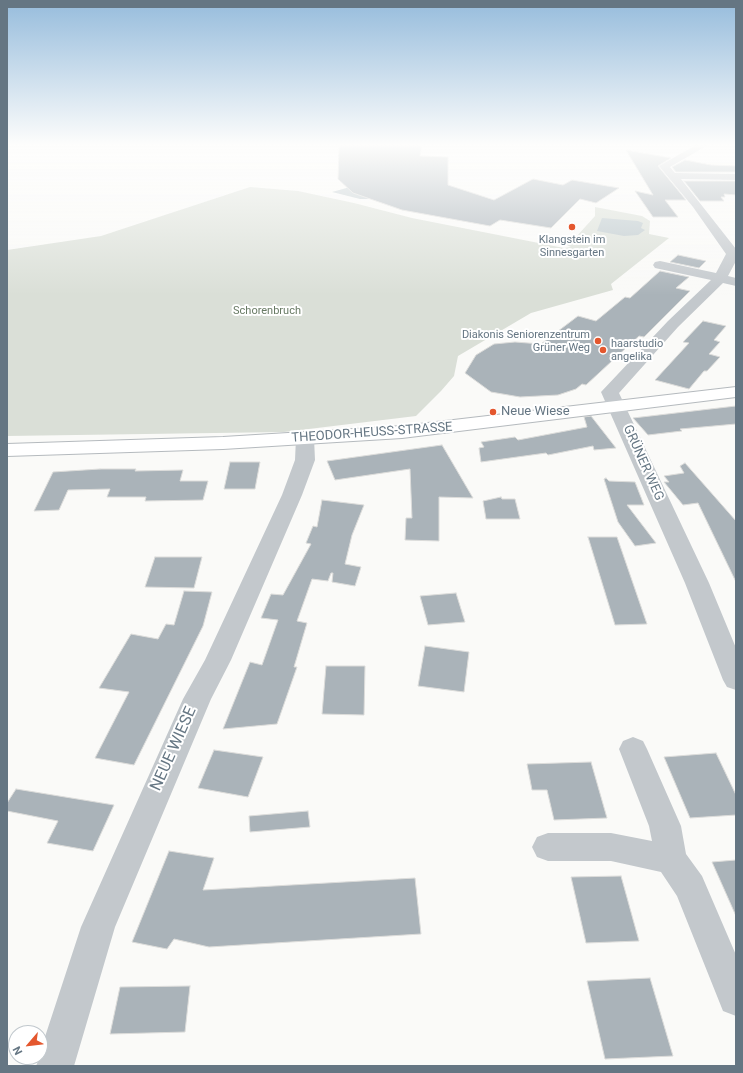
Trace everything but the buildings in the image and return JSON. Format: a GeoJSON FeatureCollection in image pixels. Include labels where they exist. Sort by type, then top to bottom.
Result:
{"type":"FeatureCollection","features":[{"type":"Feature","properties":{"kind":"main road","name":"THEODOR-HEUSS-STRASSE"},"geometry":{"type":"LineString","coordinates":[[7,450],[215,443],[402,432],[736,392]]}},
{"type":"Feature","properties":{"kind":"street"},"geometry":{"type":"LineString","coordinates":[[689,195],[717,230],[733,254],[720,279]]}},
{"type":"Feature","properties":{"kind":"street"},"geometry":{"type":"LineString","coordinates":[[717,230],[730,230]]}},
{"type":"Feature","properties":{"kind":"street"},"geometry":{"type":"LineString","coordinates":[[660,265],[736,282]]}},
{"type":"Feature","properties":{"kind":"street","name":"GRÜNER WEG"},"geometry":{"type":"LineString","coordinates":[[720,279],[673,324],[610,392],[610,396],[618,407],[697,583],[736,680]]}},
{"type":"Feature","properties":{"kind":"street","name":"NEUE WIESE"},"geometry":{"type":"LineString","coordinates":[[55,1066],[98,927],[196,699],[218,660],[292,495],[305,460],[305,438]]}},
{"type":"Feature","properties":{"kind":"street"},"geometry":{"type":"LineString","coordinates":[[633,749],[665,826],[671,859],[690,887],[736,998]]}},
{"type":"Feature","properties":{"kind":"street"},"geometry":{"type":"LineString","coordinates":[[548,847],[611,847],[671,859]]}},
{"type":"Feature","properties":{"kind":"green space","name":"Schorenbruch"},"geometry":{"type":"Polygon","coordinates":[[[225,195],[317,195],[412,218],[564,248],[571,247],[561,242],[570,237],[576,237],[595,216],[595,207],[642,216],[650,221],[649,234],[669,238],[611,284],[613,290],[531,313],[458,356],[454,376],[416,416],[284,432],[7,436],[7,250],[101,236],[225,195]]]}},
{"type":"Feature","properties":{"kind":"shaded area"},"geometry":{"type":"Polygon","coordinates":[[[344,195],[377,195],[367,199],[344,195]]]}},
{"type":"Feature","properties":{"kind":"shaded area"},"geometry":{"type":"Polygon","coordinates":[[[602,218],[638,221],[643,223],[641,228],[645,230],[638,235],[624,236],[597,231],[602,218]]]}},
{"type":"Feature","properties":{"kind":"place","name":"Klangstein im Sinnesgarten"},"geometry":{"type":"Point","coordinates":[572,227]}},
{"type":"Feature","properties":{"kind":"place","name":"Diakonis Seniorenzentrum Grüner Weg"},"geometry":{"type":"Point","coordinates":[598,341]}},
{"type":"Feature","properties":{"kind":"place","name":"haarstudio angelika"},"geometry":{"type":"Point","coordinates":[603,350]}},
{"type":"Feature","properties":{"kind":"place","name":"Neue Wiese"},"geometry":{"type":"Point","coordinates":[493,412]}}]}
